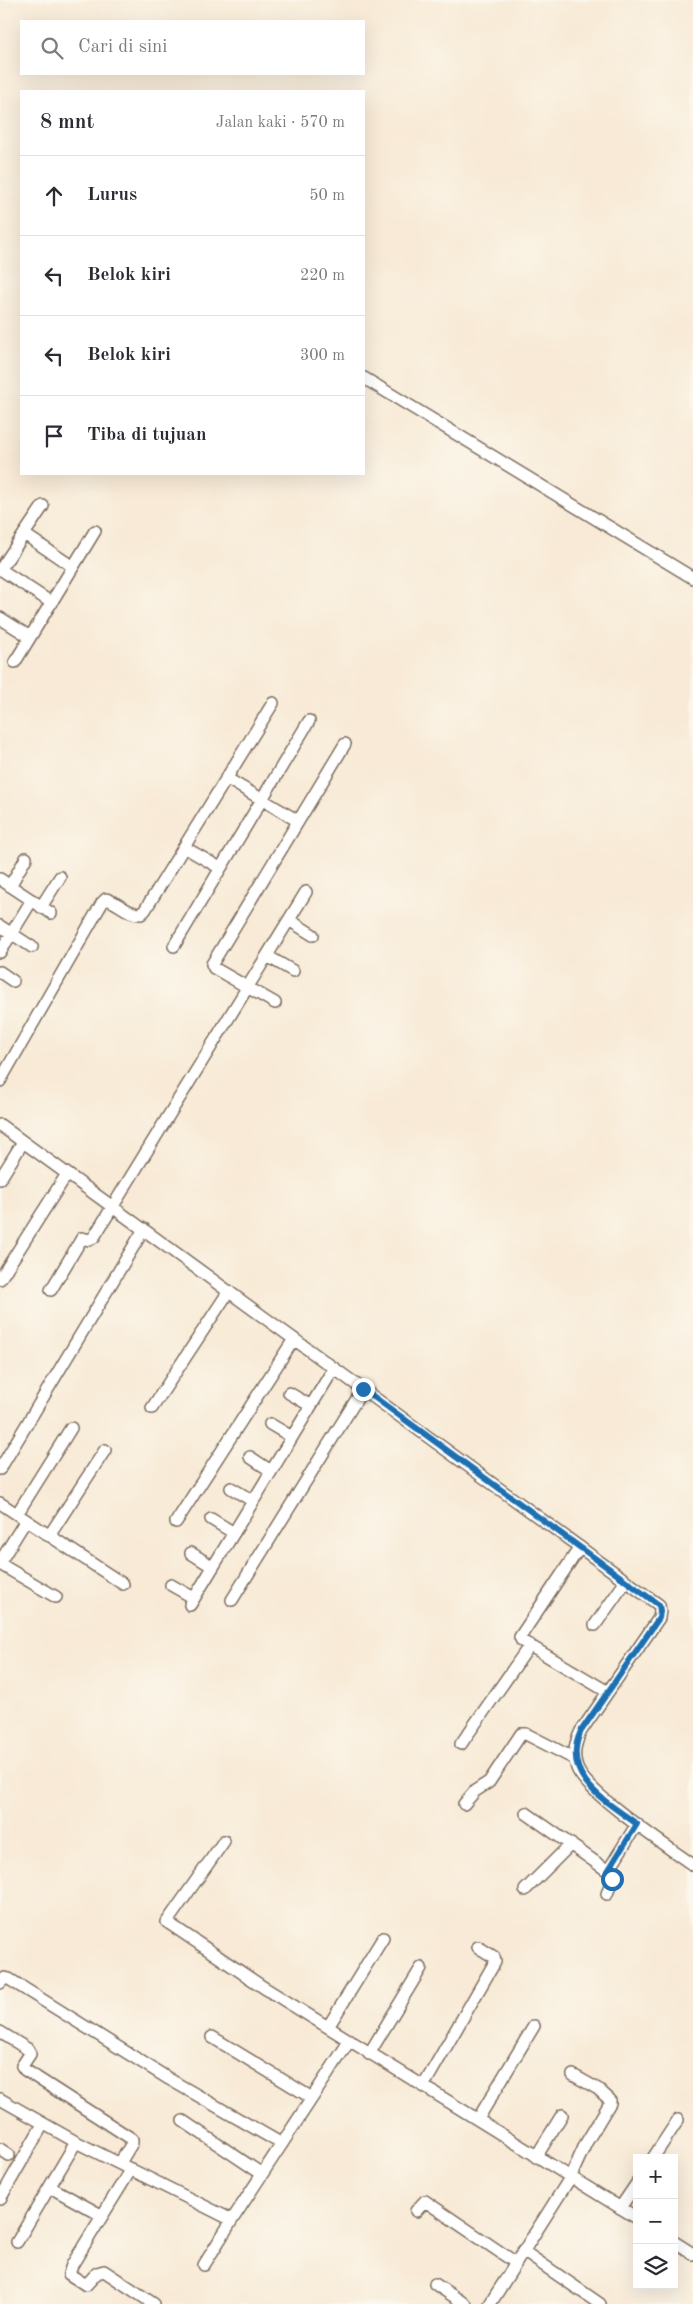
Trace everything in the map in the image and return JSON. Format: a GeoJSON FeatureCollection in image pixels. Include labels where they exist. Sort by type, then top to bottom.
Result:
{"type":"FeatureCollection","features":[{"type":"Feature","properties":{"kind":"street"},"geometry":{"type":"LineString","coordinates":[[365,379],[693,578]]}},
{"type":"Feature","properties":{"kind":"street"},"geometry":{"type":"LineString","coordinates":[[43,506],[0,570],[52,603]]}},
{"type":"Feature","properties":{"kind":"street"},"geometry":{"type":"LineString","coordinates":[[15,662],[95,531]]}},
{"type":"Feature","properties":{"kind":"street"},"geometry":{"type":"LineString","coordinates":[[24,534],[73,567]]}},
{"type":"Feature","properties":{"kind":"street"},"geometry":{"type":"LineString","coordinates":[[0,618],[30,637]]}},
{"type":"Feature","properties":{"kind":"street"},"geometry":{"type":"LineString","coordinates":[[0,1081],[102,903],[106,900],[111,901],[135,914],[141,914],[145,910],[273,703]]}},
{"type":"Feature","properties":{"kind":"street"},"geometry":{"type":"LineString","coordinates":[[174,946],[309,721]]}},
{"type":"Feature","properties":{"kind":"street"},"geometry":{"type":"LineString","coordinates":[[275,1003],[214,968],[212,964],[345,744]]}},
{"type":"Feature","properties":{"kind":"street"},"geometry":{"type":"LineString","coordinates":[[226,778],[298,822]]}},
{"type":"Feature","properties":{"kind":"street"},"geometry":{"type":"LineString","coordinates":[[184,847],[220,868]]}},
{"type":"Feature","properties":{"kind":"street"},"geometry":{"type":"LineString","coordinates":[[26,858],[5,882],[51,913]]}},
{"type":"Feature","properties":{"kind":"street"},"geometry":{"type":"LineString","coordinates":[[0,952],[11,933],[60,877]]}},
{"type":"Feature","properties":{"kind":"street"},"geometry":{"type":"LineString","coordinates":[[51,1290],[82,1238],[89,1240],[94,1237],[306,892]]}},
{"type":"Feature","properties":{"kind":"street"},"geometry":{"type":"LineString","coordinates":[[289,920],[313,935]]}},
{"type":"Feature","properties":{"kind":"street"},"geometry":{"type":"LineString","coordinates":[[0,926],[32,948]]}},
{"type":"Feature","properties":{"kind":"street"},"geometry":{"type":"LineString","coordinates":[[267,956],[293,970]]}},
{"type":"Feature","properties":{"kind":"street"},"geometry":{"type":"LineString","coordinates":[[0,972],[14,981]]}},
{"type":"Feature","properties":{"kind":"street"},"geometry":{"type":"LineString","coordinates":[[0,1126],[659,1605],[659,1618],[581,1731],[575,1745],[575,1759],[583,1780],[637,1824],[693,1865]]}},
{"type":"Feature","properties":{"kind":"street"},"geometry":{"type":"LineString","coordinates":[[0,1179],[23,1142]]}},
{"type":"Feature","properties":{"kind":"street"},"geometry":{"type":"LineString","coordinates":[[0,1279],[67,1174]]}},
{"type":"Feature","properties":{"kind":"street"},"geometry":{"type":"LineString","coordinates":[[0,1469],[144,1229]]}},
{"type":"Feature","properties":{"kind":"street"},"geometry":{"type":"LineString","coordinates":[[152,1408],[228,1291]]}},
{"type":"Feature","properties":{"kind":"street"},"geometry":{"type":"LineString","coordinates":[[176,1522],[294,1338]]}},
{"type":"Feature","properties":{"kind":"street"},"geometry":{"type":"LineString","coordinates":[[171,1585],[192,1602],[334,1368]]}},
{"type":"Feature","properties":{"kind":"street"},"geometry":{"type":"LineString","coordinates":[[232,1600],[363,1389]]}},
{"type":"Feature","properties":{"kind":"street"},"geometry":{"type":"LineString","coordinates":[[289,1393],[311,1406]]}},
{"type":"Feature","properties":{"kind":"street"},"geometry":{"type":"LineString","coordinates":[[270,1424],[292,1437]]}},
{"type":"Feature","properties":{"kind":"street"},"geometry":{"type":"LineString","coordinates":[[56,1597],[0,1563],[21,1517],[71,1428]]}},
{"type":"Feature","properties":{"kind":"street"},"geometry":{"type":"LineString","coordinates":[[50,1536],[105,1450]]}},
{"type":"Feature","properties":{"kind":"street"},"geometry":{"type":"LineString","coordinates":[[250,1458],[271,1470]]}},
{"type":"Feature","properties":{"kind":"street"},"geometry":{"type":"LineString","coordinates":[[231,1488],[253,1501]]}},
{"type":"Feature","properties":{"kind":"street"},"geometry":{"type":"LineString","coordinates":[[0,1503],[123,1584]]}},
{"type":"Feature","properties":{"kind":"street"},"geometry":{"type":"LineString","coordinates":[[211,1519],[234,1533]]}},
{"type":"Feature","properties":{"kind":"street"},"geometry":{"type":"LineString","coordinates":[[580,1547],[520,1637],[608,1692]]}},
{"type":"Feature","properties":{"kind":"street"},"geometry":{"type":"LineString","coordinates":[[191,1553],[213,1566]]}},
{"type":"Feature","properties":{"kind":"street"},"geometry":{"type":"LineString","coordinates":[[595,1625],[626,1581]]}},
{"type":"Feature","properties":{"kind":"street"},"geometry":{"type":"LineString","coordinates":[[461,1744],[530,1645]]}},
{"type":"Feature","properties":{"kind":"street"},"geometry":{"type":"LineString","coordinates":[[464,1804],[475,1791],[489,1782],[521,1734],[526,1734],[575,1759]]}},
{"type":"Feature","properties":{"kind":"street"},"geometry":{"type":"LineString","coordinates":[[526,1813],[608,1871],[612,1879],[607,1894]]}},
{"type":"Feature","properties":{"kind":"street"},"geometry":{"type":"LineString","coordinates":[[608,1871],[637,1824]]}},
{"type":"Feature","properties":{"kind":"street"},"geometry":{"type":"LineString","coordinates":[[224,1840],[167,1922],[263,1987],[350,2040],[369,2054],[424,2085],[536,2157],[633,2216]]}},
{"type":"Feature","properties":{"kind":"street"},"geometry":{"type":"LineString","coordinates":[[526,1890],[571,1844]]}},
{"type":"Feature","properties":{"kind":"street"},"geometry":{"type":"LineString","coordinates":[[328,2027],[383,1938]]}},
{"type":"Feature","properties":{"kind":"street"},"geometry":{"type":"LineString","coordinates":[[424,2085],[496,1962],[494,1957],[478,1947]]}},
{"type":"Feature","properties":{"kind":"street"},"geometry":{"type":"LineString","coordinates":[[369,2054],[421,1968]]}},
{"type":"Feature","properties":{"kind":"street"},"geometry":{"type":"LineString","coordinates":[[0,1983],[5,1978],[12,1981],[169,2079],[282,2144]]}},
{"type":"Feature","properties":{"kind":"street"},"geometry":{"type":"LineString","coordinates":[[478,2119],[534,2026]]}},
{"type":"Feature","properties":{"kind":"street"},"geometry":{"type":"LineString","coordinates":[[0,2032],[29,2050],[30,2054],[22,2066],[25,2070],[132,2139],[125,2166],[69,2274],[86,2285],[96,2272],[104,2272],[154,2304]]}},
{"type":"Feature","properties":{"kind":"street"},"geometry":{"type":"LineString","coordinates":[[212,2037],[312,2098]]}},
{"type":"Feature","properties":{"kind":"street"},"geometry":{"type":"LineString","coordinates":[[204,2265],[350,2040]]}},
{"type":"Feature","properties":{"kind":"street"},"geometry":{"type":"LineString","coordinates":[[490,2304],[570,2178],[586,2142],[610,2100],[598,2089],[573,2075]]}},
{"type":"Feature","properties":{"kind":"street"},"geometry":{"type":"LineString","coordinates":[[0,2100],[76,2142],[232,2220]]}},
{"type":"Feature","properties":{"kind":"street"},"geometry":{"type":"LineString","coordinates":[[536,2157],[562,2115]]}},
{"type":"Feature","properties":{"kind":"street"},"geometry":{"type":"LineString","coordinates":[[656,2154],[678,2120]]}},
{"type":"Feature","properties":{"kind":"street"},"geometry":{"type":"LineString","coordinates":[[183,2121],[262,2174]]}},
{"type":"Feature","properties":{"kind":"street"},"geometry":{"type":"LineString","coordinates":[[0,2199],[43,2124]]}},
{"type":"Feature","properties":{"kind":"street"},"geometry":{"type":"LineString","coordinates":[[17,2242],[76,2142]]}},
{"type":"Feature","properties":{"kind":"street"},"geometry":{"type":"LineString","coordinates":[[50,2187],[101,2215]]}},
{"type":"Feature","properties":{"kind":"street"},"geometry":{"type":"LineString","coordinates":[[620,2208],[633,2189]]}},
{"type":"Feature","properties":{"kind":"street"},"geometry":{"type":"LineString","coordinates":[[416,2211],[425,2201],[516,2263]]}},
{"type":"Feature","properties":{"kind":"street"},"geometry":{"type":"LineString","coordinates":[[677,2244],[693,2254]]}},
{"type":"Feature","properties":{"kind":"street"},"geometry":{"type":"LineString","coordinates":[[523,2251],[600,2304]]}},
{"type":"Feature","properties":{"kind":"street"},"geometry":{"type":"LineString","coordinates":[[435,2284],[465,2304]]}},
{"type":"Feature","properties":{"kind":"route"},"geometry":{"type":"LineString","coordinates":[[363,1389],[659,1605],[659,1618],[581,1731],[575,1745],[577,1769],[583,1780],[616,1809],[637,1824],[608,1871],[612,1879]]}}]}
